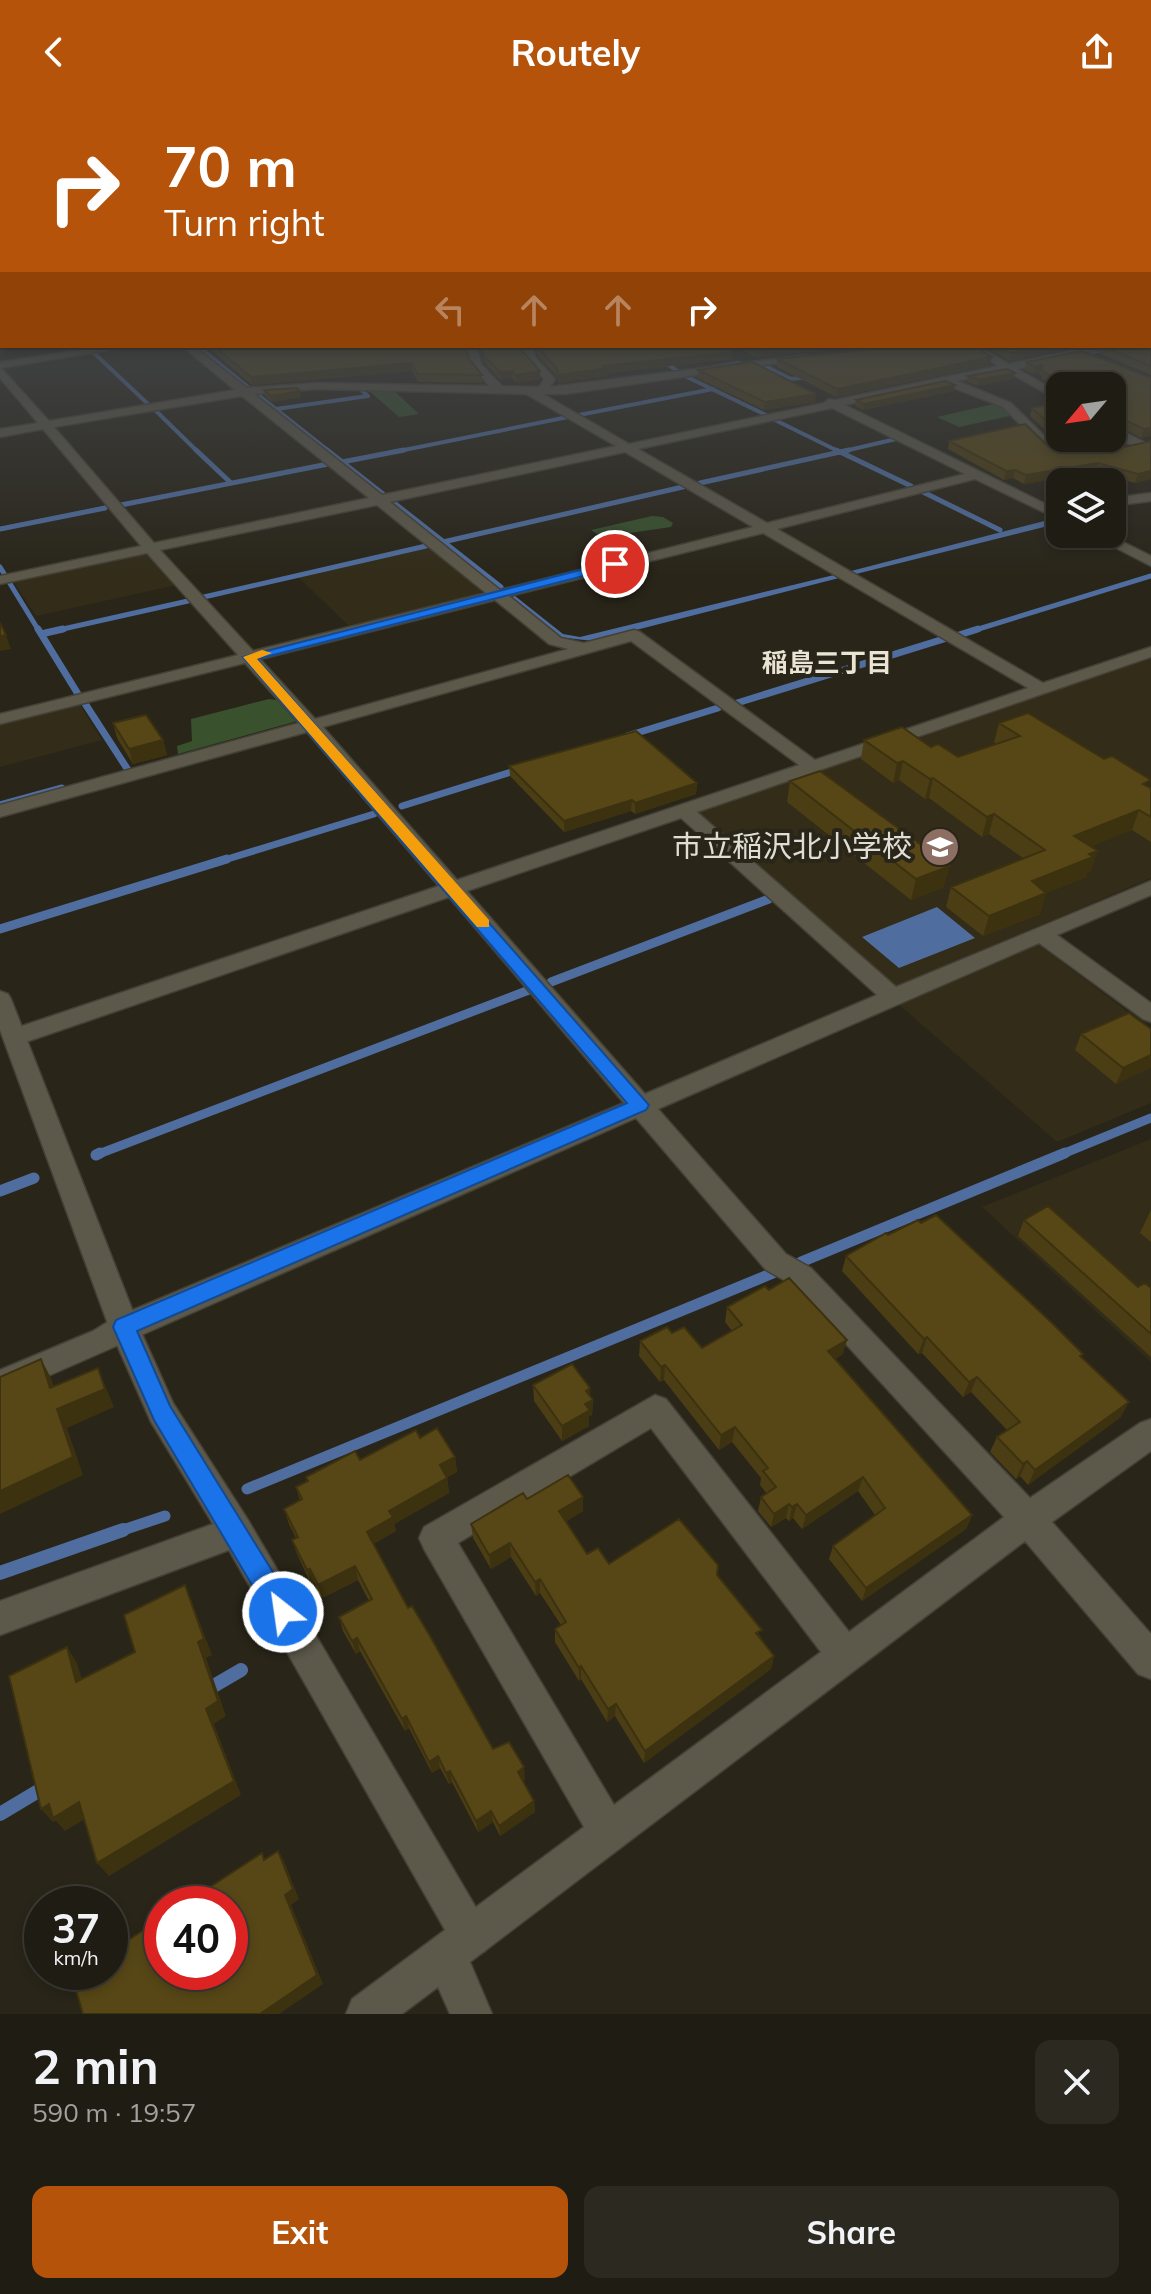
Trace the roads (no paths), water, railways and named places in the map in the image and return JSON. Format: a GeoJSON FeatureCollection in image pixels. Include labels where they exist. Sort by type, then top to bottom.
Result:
{"type":"FeatureCollection","features":[{"type":"Feature","properties":{"kind":"street"},"geometry":{"type":"LineString","coordinates":[[25,399],[150,548],[311,725],[776,1262],[801,1276],[1028,1519],[1151,1661]]}},
{"type":"Feature","properties":{"kind":"street"},"geometry":{"type":"LineString","coordinates":[[0,433],[201,399]]}},
{"type":"Feature","properties":{"kind":"street"},"geometry":{"type":"LineString","coordinates":[[253,399],[555,641],[584,648],[634,635],[812,766]]}},
{"type":"Feature","properties":{"kind":"street"},"geometry":{"type":"LineString","coordinates":[[550,399],[627,448],[1042,689]]}},
{"type":"Feature","properties":{"kind":"street"},"geometry":{"type":"LineString","coordinates":[[824,399],[1046,510]]}},
{"type":"Feature","properties":{"kind":"street"},"geometry":{"type":"LineString","coordinates":[[0,580],[857,399]]}},
{"type":"Feature","properties":{"kind":"street"},"geometry":{"type":"LineString","coordinates":[[992,399],[1007,405],[1053,451],[1065,455],[1088,454]]}},
{"type":"Feature","properties":{"kind":"street"},"geometry":{"type":"LineString","coordinates":[[1013,427],[1028,424]]}},
{"type":"Feature","properties":{"kind":"street"},"geometry":{"type":"LineString","coordinates":[[923,448],[938,445]]}},
{"type":"Feature","properties":{"kind":"street"},"geometry":{"type":"LineString","coordinates":[[1143,445],[1151,454]]}},
{"type":"Feature","properties":{"kind":"street"},"geometry":{"type":"LineString","coordinates":[[0,719],[977,475]]}},
{"type":"Feature","properties":{"kind":"street"},"geometry":{"type":"LineString","coordinates":[[1126,500],[1147,497]]}},
{"type":"Feature","properties":{"kind":"street"},"geometry":{"type":"LineString","coordinates":[[1124,548],[1151,562]]}},
{"type":"Feature","properties":{"kind":"street"},"geometry":{"type":"LineString","coordinates":[[0,811],[583,652],[584,648]]}},
{"type":"Feature","properties":{"kind":"street"},"geometry":{"type":"LineString","coordinates":[[10,1036],[1151,652]]}},
{"type":"Feature","properties":{"kind":"street"},"geometry":{"type":"LineString","coordinates":[[683,810],[894,998]]}},
{"type":"Feature","properties":{"kind":"street"},"geometry":{"type":"LineString","coordinates":[[0,1384],[103,1340],[124,1327],[1151,887]]}},
{"type":"Feature","properties":{"kind":"street"},"geometry":{"type":"LineString","coordinates":[[1041,934],[1151,1014]]}},
{"type":"Feature","properties":{"kind":"street"},"geometry":{"type":"LineString","coordinates":[[0,999],[10,1036],[124,1327],[162,1412],[236,1531],[458,1947],[471,2014]]}},
{"type":"Feature","properties":{"kind":"street"},"geometry":{"type":"LineString","coordinates":[[609,1833],[436,1538],[655,1409],[846,1656]]}},
{"type":"Feature","properties":{"kind":"street"},"geometry":{"type":"LineString","coordinates":[[367,2014],[1028,1519],[1151,1433]]}},
{"type":"Feature","properties":{"kind":"street"},"geometry":{"type":"LineString","coordinates":[[0,1618],[236,1531]]}},
{"type":"Feature","properties":{"kind":"water"},"geometry":{"type":"Polygon","coordinates":[[[1046,521],[1046,526],[856,574],[851,571],[1046,521]]]}},
{"type":"Feature","properties":{"kind":"water"},"geometry":{"type":"Polygon","coordinates":[[[838,574],[843,577],[593,641],[558,637],[509,597],[515,596],[563,634],[580,637],[838,574]]]}},
{"type":"Feature","properties":{"kind":"water"},"geometry":{"type":"Polygon","coordinates":[[[937,907],[975,938],[899,968],[862,937],[937,907]]]}},
{"type":"Feature","properties":{"kind":"waterway"},"geometry":{"type":"LineString","coordinates":[[143,399],[149,405]]}},
{"type":"Feature","properties":{"kind":"waterway"},"geometry":{"type":"LineString","coordinates":[[263,399],[330,452]]}},
{"type":"Feature","properties":{"kind":"waterway"},"geometry":{"type":"LineString","coordinates":[[276,409],[346,399]]}},
{"type":"Feature","properties":{"kind":"waterway"},"geometry":{"type":"LineString","coordinates":[[579,415],[661,399]]}},
{"type":"Feature","properties":{"kind":"waterway"},"geometry":{"type":"LineString","coordinates":[[733,399],[766,415]]}},
{"type":"Feature","properties":{"kind":"waterway"},"geometry":{"type":"LineString","coordinates":[[154,409],[198,452]]}},
{"type":"Feature","properties":{"kind":"waterway"},"geometry":{"type":"LineString","coordinates":[[402,450],[568,417]]}},
{"type":"Feature","properties":{"kind":"waterway"},"geometry":{"type":"LineString","coordinates":[[775,420],[840,452]]}},
{"type":"Feature","properties":{"kind":"waterway"},"geometry":{"type":"LineString","coordinates":[[841,452],[896,439]]}},
{"type":"Feature","properties":{"kind":"waterway"},"geometry":{"type":"LineString","coordinates":[[196,450],[231,483]]}},
{"type":"Feature","properties":{"kind":"waterway"},"geometry":{"type":"LineString","coordinates":[[327,450],[342,462]]}},
{"type":"Feature","properties":{"kind":"waterway"},"geometry":{"type":"LineString","coordinates":[[342,462],[402,450]]}},
{"type":"Feature","properties":{"kind":"waterway"},"geometry":{"type":"LineString","coordinates":[[394,452],[402,450]]}},
{"type":"Feature","properties":{"kind":"waterway"},"geometry":{"type":"LineString","coordinates":[[836,450],[840,452]]}},
{"type":"Feature","properties":{"kind":"waterway"},"geometry":{"type":"LineString","coordinates":[[841,452],[849,450]]}},
{"type":"Feature","properties":{"kind":"waterway"},"geometry":{"type":"LineString","coordinates":[[700,483],[840,452]]}},
{"type":"Feature","properties":{"kind":"waterway"},"geometry":{"type":"LineString","coordinates":[[840,452],[911,486]]}},
{"type":"Feature","properties":{"kind":"waterway"},"geometry":{"type":"LineString","coordinates":[[342,462],[383,494]]}},
{"type":"Feature","properties":{"kind":"waterway"},"geometry":{"type":"LineString","coordinates":[[121,505],[328,464]]}},
{"type":"Feature","properties":{"kind":"waterway"},"geometry":{"type":"LineString","coordinates":[[444,542],[687,486]]}},
{"type":"Feature","properties":{"kind":"waterway"},"geometry":{"type":"LineString","coordinates":[[923,492],[1000,530]]}},
{"type":"Feature","properties":{"kind":"waterway"},"geometry":{"type":"LineString","coordinates":[[393,502],[444,542]]}},
{"type":"Feature","properties":{"kind":"waterway"},"geometry":{"type":"LineString","coordinates":[[0,529],[105,508]]}},
{"type":"Feature","properties":{"kind":"waterway"},"geometry":{"type":"LineString","coordinates":[[444,542],[501,587]]}},
{"type":"Feature","properties":{"kind":"waterway"},"geometry":{"type":"LineString","coordinates":[[204,597],[426,546]]}},
{"type":"Feature","properties":{"kind":"waterway"},"geometry":{"type":"LineString","coordinates":[[0,567],[5,575]]}},
{"type":"Feature","properties":{"kind":"waterway"},"geometry":{"type":"LineString","coordinates":[[972,631],[1151,576]]}},
{"type":"Feature","properties":{"kind":"waterway"},"geometry":{"type":"LineString","coordinates":[[9,582],[39,631]]}},
{"type":"Feature","properties":{"kind":"waterway"},"geometry":{"type":"LineString","coordinates":[[54,631],[188,601]]}},
{"type":"Feature","properties":{"kind":"waterway"},"geometry":{"type":"LineString","coordinates":[[38,629],[41,634]]}},
{"type":"Feature","properties":{"kind":"waterway"},"geometry":{"type":"LineString","coordinates":[[41,634],[63,629]]}},
{"type":"Feature","properties":{"kind":"waterway"},"geometry":{"type":"LineString","coordinates":[[956,636],[978,629]]}},
{"type":"Feature","properties":{"kind":"waterway"},"geometry":{"type":"LineString","coordinates":[[41,634],[78,694]]}},
{"type":"Feature","properties":{"kind":"waterway"},"geometry":{"type":"LineString","coordinates":[[737,703],[947,638]]}},
{"type":"Feature","properties":{"kind":"waterway"},"geometry":{"type":"LineString","coordinates":[[84,702],[128,770]]}},
{"type":"Feature","properties":{"kind":"waterway"},"geometry":{"type":"LineString","coordinates":[[627,736],[718,708]]}},
{"type":"Feature","properties":{"kind":"waterway"},"geometry":{"type":"LineString","coordinates":[[402,806],[521,769]]}},
{"type":"Feature","properties":{"kind":"waterway"},"geometry":{"type":"LineString","coordinates":[[0,805],[62,788]]}},
{"type":"Feature","properties":{"kind":"waterway"},"geometry":{"type":"LineString","coordinates":[[221,861],[374,814]]}},
{"type":"Feature","properties":{"kind":"waterway"},"geometry":{"type":"LineString","coordinates":[[0,929],[227,859]]}},
{"type":"Feature","properties":{"kind":"waterway"},"geometry":{"type":"LineString","coordinates":[[551,982],[769,899]]}},
{"type":"Feature","properties":{"kind":"waterway"},"geometry":{"type":"LineString","coordinates":[[100,1153],[96,1155],[529,990]]}},
{"type":"Feature","properties":{"kind":"waterway"},"geometry":{"type":"LineString","coordinates":[[1060,1155],[1151,1118]]}},
{"type":"Feature","properties":{"kind":"waterway"},"geometry":{"type":"LineString","coordinates":[[801,1262],[1065,1153]]}},
{"type":"Feature","properties":{"kind":"waterway"},"geometry":{"type":"LineString","coordinates":[[0,1191],[34,1178]]}},
{"type":"Feature","properties":{"kind":"waterway"},"geometry":{"type":"LineString","coordinates":[[247,1489],[773,1273]]}},
{"type":"Feature","properties":{"kind":"waterway"},"geometry":{"type":"LineString","coordinates":[[123,1530],[165,1516]]}},
{"type":"Feature","properties":{"kind":"waterway"},"geometry":{"type":"LineString","coordinates":[[0,1573],[123,1530]]}},
{"type":"Feature","properties":{"kind":"waterway"},"geometry":{"type":"LineString","coordinates":[[117,1532],[123,1530]]}},
{"type":"Feature","properties":{"kind":"waterway"},"geometry":{"type":"LineString","coordinates":[[205,1691],[241,1670]]}},
{"type":"Feature","properties":{"kind":"waterway"},"geometry":{"type":"LineString","coordinates":[[0,1814],[45,1787]]}},
{"type":"Feature","properties":{"kind":"place","name":"市立稲沢北小学校"},"geometry":{"type":"Point","coordinates":[940,847]}},
{"type":"Feature","properties":{"kind":"district","name":"稲島三丁目"},"geometry":{"type":"Point","coordinates":[827,663]}}]}
